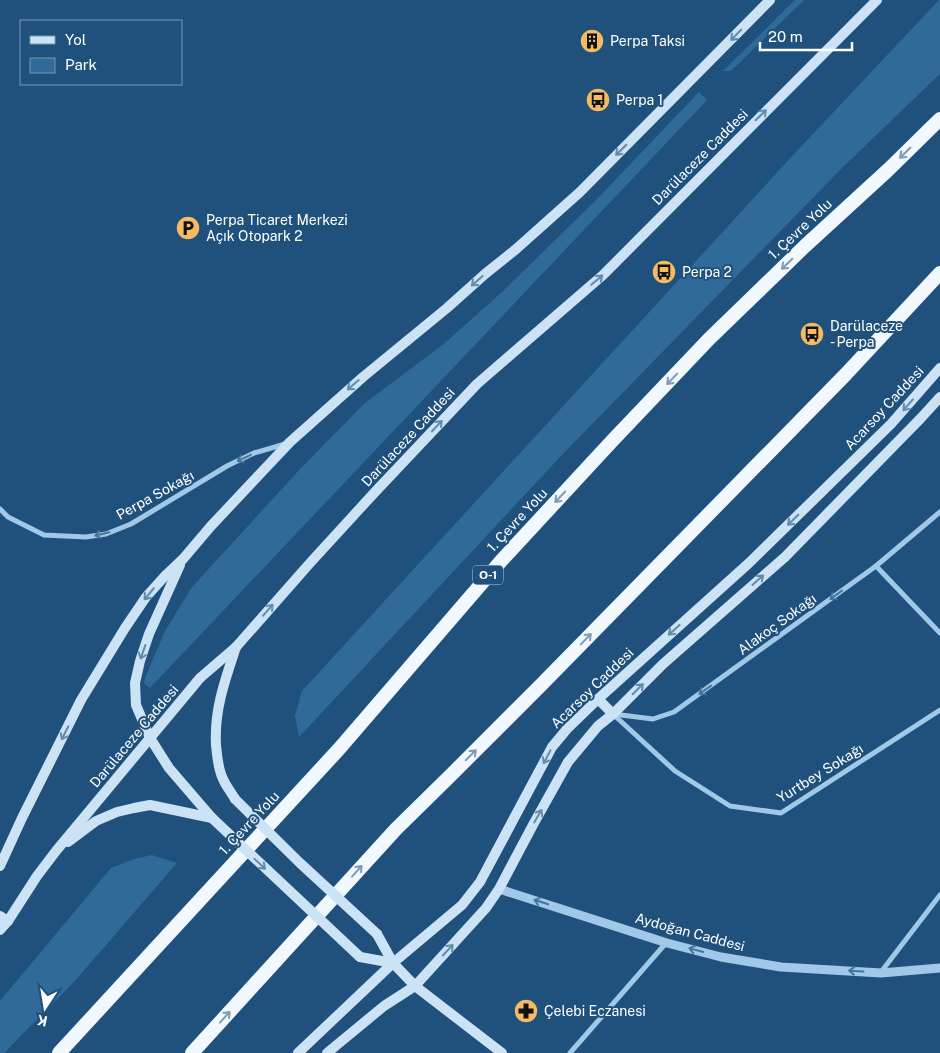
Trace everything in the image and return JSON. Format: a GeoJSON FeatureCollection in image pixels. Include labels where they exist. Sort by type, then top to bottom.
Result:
{"type":"FeatureCollection","features":[{"type":"Feature","properties":{"kind":"highway","name":"1. Çevre Yolu"},"geometry":{"type":"LineString","coordinates":[[59,1053],[340,749],[501,561],[612,441],[709,339],[940,119]]}},
{"type":"Feature","properties":{"kind":"highway"},"geometry":{"type":"LineString","coordinates":[[192,1053],[396,829],[535,691],[846,374],[940,273]]}},
{"type":"Feature","properties":{"kind":"main road"},"geometry":{"type":"LineString","coordinates":[[0,866],[46,768],[78,707],[146,596],[183,560],[211,526],[290,442],[363,376],[447,308],[580,192],[770,0]]}},
{"type":"Feature","properties":{"kind":"main road","name":"Darülaceze Caddesi"},"geometry":{"type":"LineString","coordinates":[[0,930],[4,918],[56,851],[200,678],[236,647],[375,492],[477,384],[603,274],[877,0]]}},
{"type":"Feature","properties":{"kind":"main road","name":"Acarsoy Caddesi"},"geometry":{"type":"LineString","coordinates":[[298,1053],[393,963],[462,905],[480,882],[552,747],[568,729],[598,699],[749,563],[891,424],[940,368]]}},
{"type":"Feature","properties":{"kind":"main road"},"geometry":{"type":"LineString","coordinates":[[327,1053],[384,1006],[415,986],[486,908],[499,889],[568,762],[598,726],[613,714],[663,664],[785,557],[940,397]]}},
{"type":"Feature","properties":{"kind":"main road"},"geometry":{"type":"LineString","coordinates":[[183,560],[149,634],[135,683],[136,705],[150,738],[169,768],[212,818],[360,957],[393,963]]}},
{"type":"Feature","properties":{"kind":"main road"},"geometry":{"type":"LineString","coordinates":[[236,647],[222,690],[216,734],[217,759],[222,779],[235,799],[300,863],[377,934],[393,963],[415,986],[502,1053]]}},
{"type":"Feature","properties":{"kind":"main road"},"geometry":{"type":"LineString","coordinates":[[598,699],[613,714]]}},
{"type":"Feature","properties":{"kind":"main road"},"geometry":{"type":"LineString","coordinates":[[56,851],[96,821],[117,812],[134,808],[150,805],[212,818]]}},
{"type":"Feature","properties":{"kind":"street","name":"Perpa Sokağı"},"geometry":{"type":"LineString","coordinates":[[0,509],[8,518],[44,535],[86,537],[106,534],[131,524],[227,466],[254,453],[290,442]]}},
{"type":"Feature","properties":{"kind":"street","name":"Alakoç Sokağı"},"geometry":{"type":"LineString","coordinates":[[613,714],[653,719],[674,712],[876,566],[940,512]]}},
{"type":"Feature","properties":{"kind":"street"},"geometry":{"type":"LineString","coordinates":[[876,566],[940,633]]}},
{"type":"Feature","properties":{"kind":"street","name":"Yurtbey Sokağı"},"geometry":{"type":"LineString","coordinates":[[613,714],[676,771],[730,806],[781,813],[940,710]]}},
{"type":"Feature","properties":{"kind":"street","name":"Aydoğan Caddesi"},"geometry":{"type":"LineString","coordinates":[[499,889],[721,957],[781,967],[881,973],[940,968]]}},
{"type":"Feature","properties":{"kind":"street"},"geometry":{"type":"LineString","coordinates":[[881,973],[940,895]]}},
{"type":"Feature","properties":{"kind":"street"},"geometry":{"type":"LineString","coordinates":[[570,1053],[667,942]]}},
{"type":"Feature","properties":{"kind":"green space"},"geometry":{"type":"Polygon","coordinates":[[[795,0],[804,0],[732,70],[723,71],[795,0]]]}},
{"type":"Feature","properties":{"kind":"green space"},"geometry":{"type":"Polygon","coordinates":[[[939,0],[940,74],[843,167],[561,456],[299,737],[295,716],[302,691],[794,154],[939,0]]]}},
{"type":"Feature","properties":{"kind":"green space"},"geometry":{"type":"Polygon","coordinates":[[[699,92],[707,100],[150,688],[147,686],[144,683],[145,678],[165,631],[192,587],[301,468],[365,403],[445,343],[503,291],[597,199],[699,92]]]}},
{"type":"Feature","properties":{"kind":"green space"},"geometry":{"type":"Polygon","coordinates":[[[152,855],[177,863],[74,982],[4,1053],[0,1053],[0,1001],[111,868],[134,859],[152,855]]]}},
{"type":"Feature","properties":{"kind":"place","name":"Perpa Taksi"},"geometry":{"type":"Point","coordinates":[592,41]}},
{"type":"Feature","properties":{"kind":"place","name":"Perpa 1"},"geometry":{"type":"Point","coordinates":[598,100]}},
{"type":"Feature","properties":{"kind":"place","name":"Perpa Ticaret Merkezi Açık Otopark 2"},"geometry":{"type":"Point","coordinates":[188,228]}},
{"type":"Feature","properties":{"kind":"place","name":"Perpa 2"},"geometry":{"type":"Point","coordinates":[664,272]}},
{"type":"Feature","properties":{"kind":"place","name":"Darülaceze - Perpa"},"geometry":{"type":"Point","coordinates":[812,334]}},
{"type":"Feature","properties":{"kind":"place","name":"Çelebi Eczanesi"},"geometry":{"type":"Point","coordinates":[526,1011]}}]}
